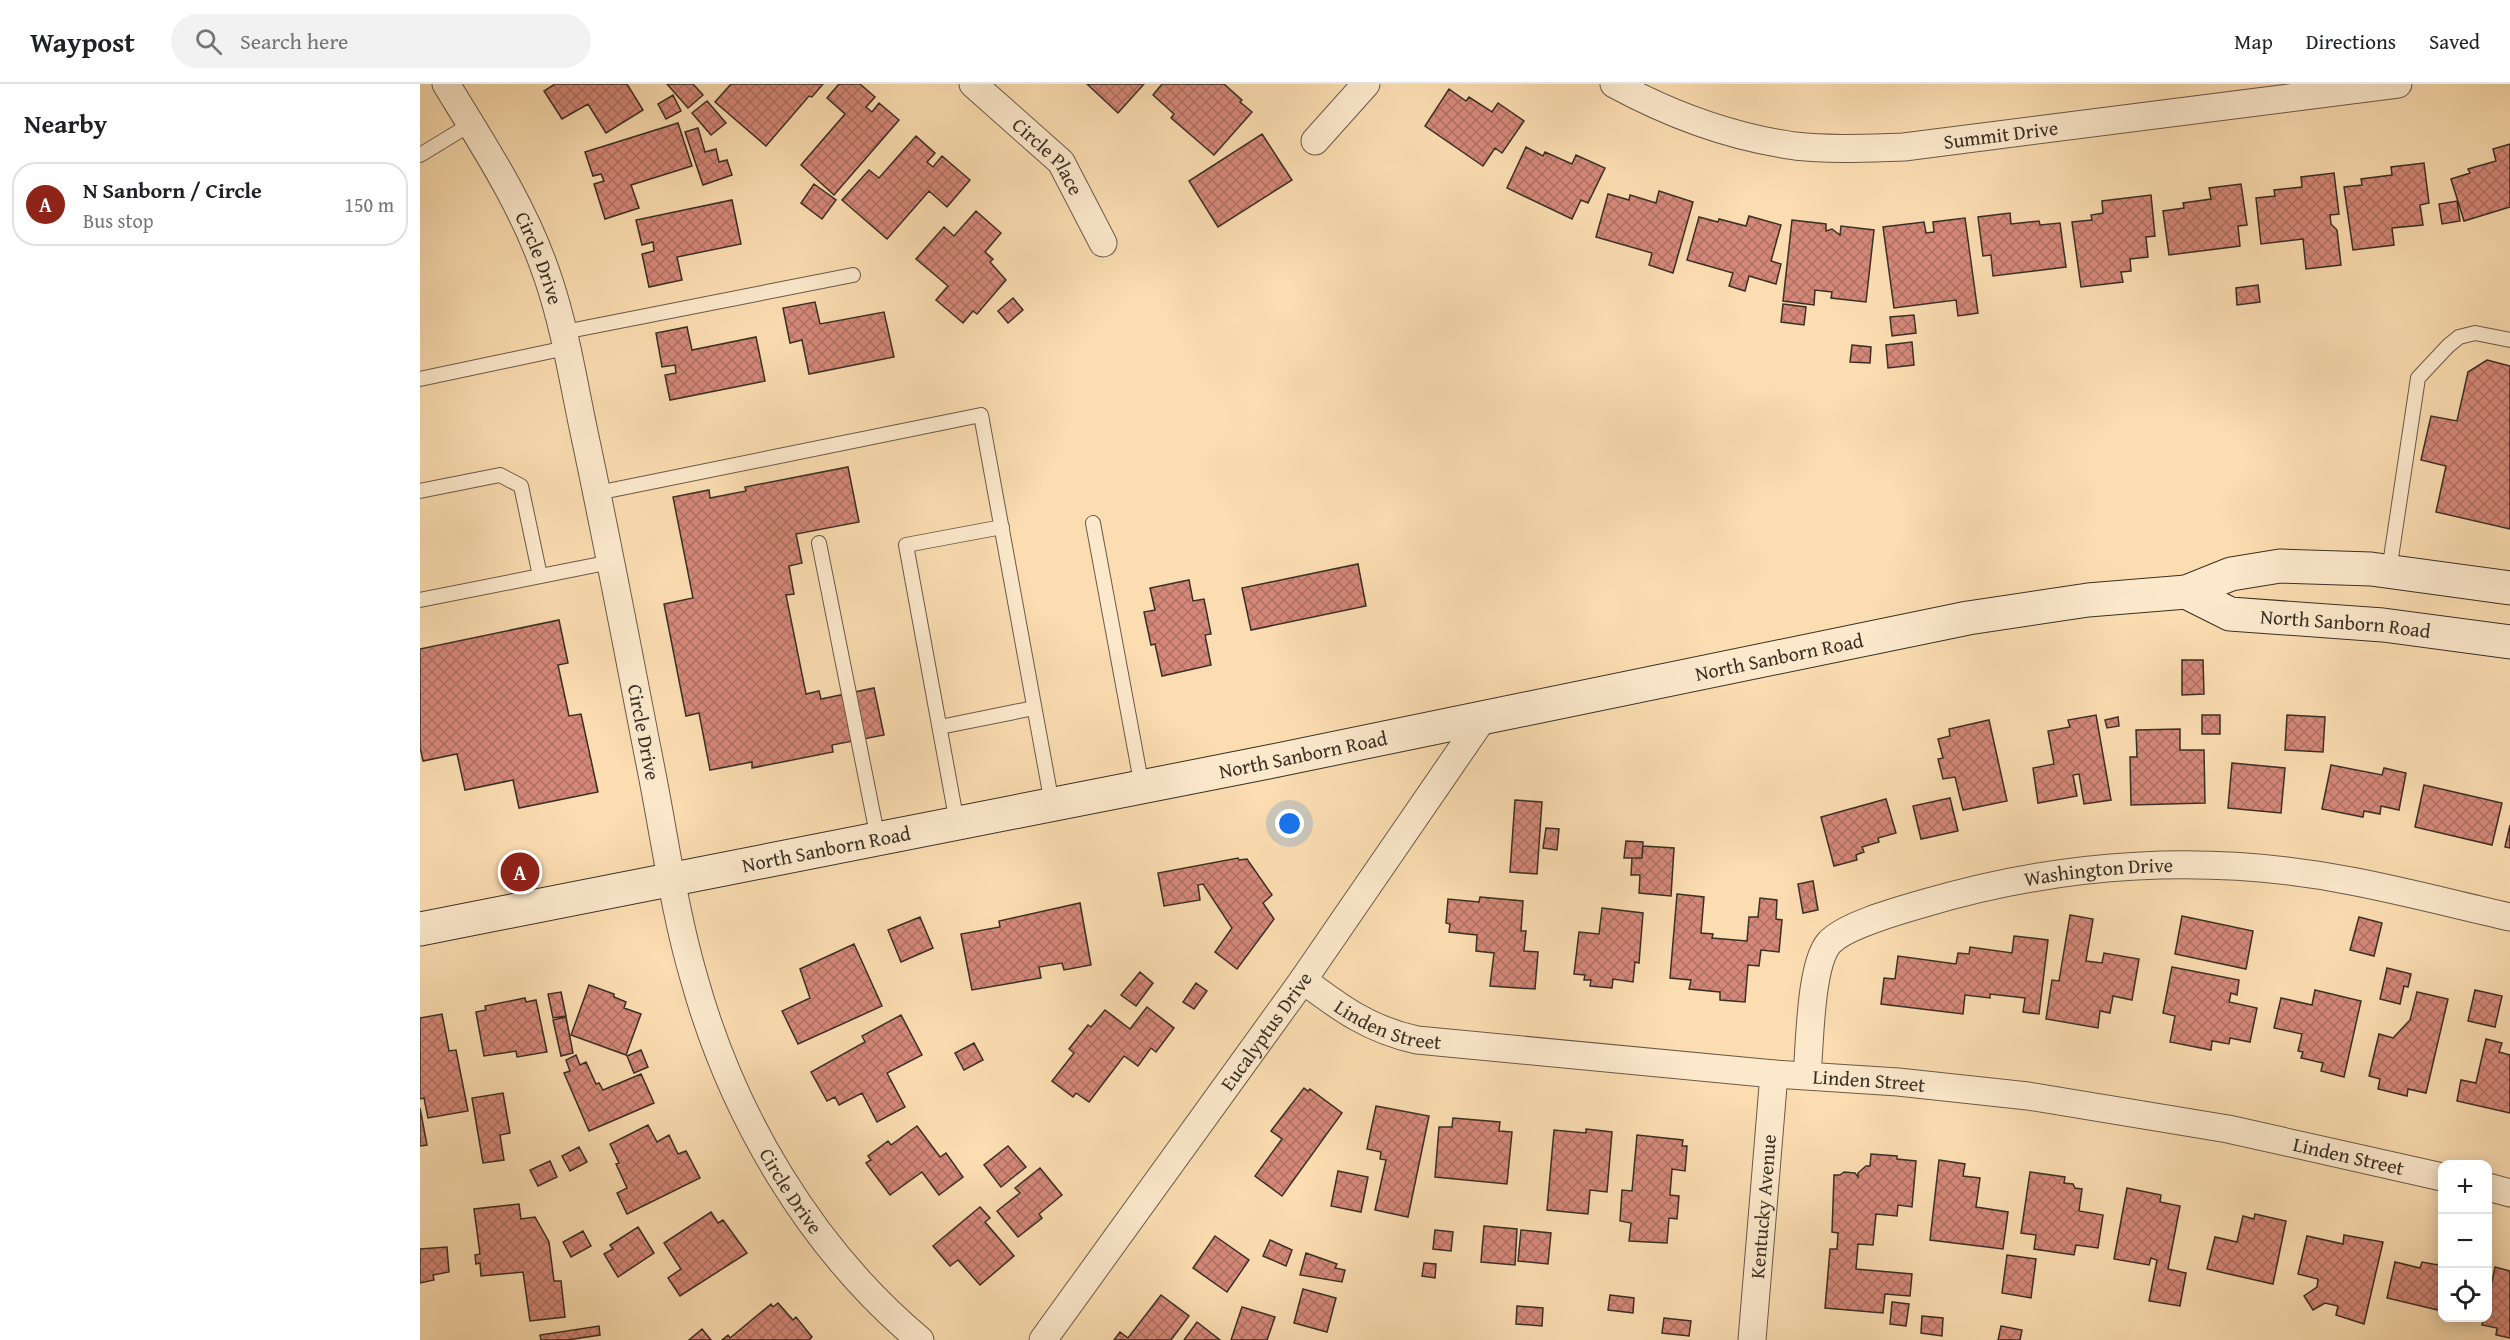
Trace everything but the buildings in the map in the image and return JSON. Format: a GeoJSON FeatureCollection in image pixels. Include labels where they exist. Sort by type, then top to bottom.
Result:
{"type":"FeatureCollection","features":[{"type":"Feature","properties":{"kind":"main road","name":"North Sanborn Road"},"geometry":{"type":"LineString","coordinates":[[420,929],[1142,787],[1968,618],[2088,600],[2186,592],[2231,574],[2280,566],[2389,571],[2510,588]]}},
{"type":"Feature","properties":{"kind":"main road","name":"North Sanborn Road"},"geometry":{"type":"LineString","coordinates":[[2186,592],[2230,614],[2383,625],[2510,642]]}},
{"type":"Feature","properties":{"kind":"street","name":"Circle Drive"},"geometry":{"type":"LineString","coordinates":[[446,84],[471,124],[528,228],[548,276],[565,340],[597,493],[686,949],[701,1003],[729,1078],[748,1119],[798,1203],[828,1245],[876,1300],[920,1340]]}},
{"type":"Feature","properties":{"kind":"street","name":"Circle Place"},"geometry":{"type":"LineString","coordinates":[[974,84],[1061,162],[1103,243]]}},
{"type":"Feature","properties":{"kind":"street"},"geometry":{"type":"LineString","coordinates":[[1315,141],[1366,84]]}},
{"type":"Feature","properties":{"kind":"street","name":"Summit Drive"},"geometry":{"type":"LineString","coordinates":[[1614,84],[1659,107],[1696,122],[1766,141],[1829,148],[1904,147],[2398,84]]}},
{"type":"Feature","properties":{"kind":"street","name":"Eucalyptus Drive"},"geometry":{"type":"LineString","coordinates":[[1043,1340],[1303,980],[1483,718]]}},
{"type":"Feature","properties":{"kind":"street","name":"Washington Drive"},"geometry":{"type":"LineString","coordinates":[[1807,1075],[1817,968],[1829,943],[1840,933],[1893,913],[1997,884],[2094,868],[2152,864],[2214,864],[2272,869],[2350,880],[2510,916]]}},
{"type":"Feature","properties":{"kind":"street","name":"Linden Street"},"geometry":{"type":"LineString","coordinates":[[1303,980],[1359,1019],[1386,1032],[1417,1040],[1774,1074],[1988,1091],[2129,1111],[2228,1129],[2438,1176]]}},
{"type":"Feature","properties":{"kind":"street","name":"Kentucky Avenue"},"geometry":{"type":"LineString","coordinates":[[1752,1340],[1774,1074]]}},
{"type":"Feature","properties":{"kind":"street"},"geometry":{"type":"LineString","coordinates":[[2492,1188],[2510,1192]]}},
{"type":"Feature","properties":{"kind":"lane"},"geometry":{"type":"LineString","coordinates":[[420,155],[471,124]]}},
{"type":"Feature","properties":{"kind":"lane"},"geometry":{"type":"LineString","coordinates":[[420,379],[565,340],[853,275]]}},
{"type":"Feature","properties":{"kind":"lane"},"geometry":{"type":"LineString","coordinates":[[2389,571],[2418,378],[2459,337],[2475,333],[2510,340]]}},
{"type":"Feature","properties":{"kind":"lane"},"geometry":{"type":"LineString","coordinates":[[597,493],[981,415],[1052,804]]}},
{"type":"Feature","properties":{"kind":"lane"},"geometry":{"type":"LineString","coordinates":[[420,491],[500,475],[521,486],[540,576]]}},
{"type":"Feature","properties":{"kind":"lane"},"geometry":{"type":"LineString","coordinates":[[1093,523],[1142,787]]}},
{"type":"Feature","properties":{"kind":"lane"},"geometry":{"type":"LineString","coordinates":[[957,823],[906,545],[1002,527]]}},
{"type":"Feature","properties":{"kind":"lane"},"geometry":{"type":"LineString","coordinates":[[819,543],[878,839]]}},
{"type":"Feature","properties":{"kind":"lane"},"geometry":{"type":"LineString","coordinates":[[420,600],[611,562]]}},
{"type":"Feature","properties":{"kind":"lane"},"geometry":{"type":"LineString","coordinates":[[940,727],[1034,708]]}},
{"type":"Feature","properties":{"kind":"place","name":"N Sanborn / Circle"},"geometry":{"type":"Point","coordinates":[520,872]}}]}
